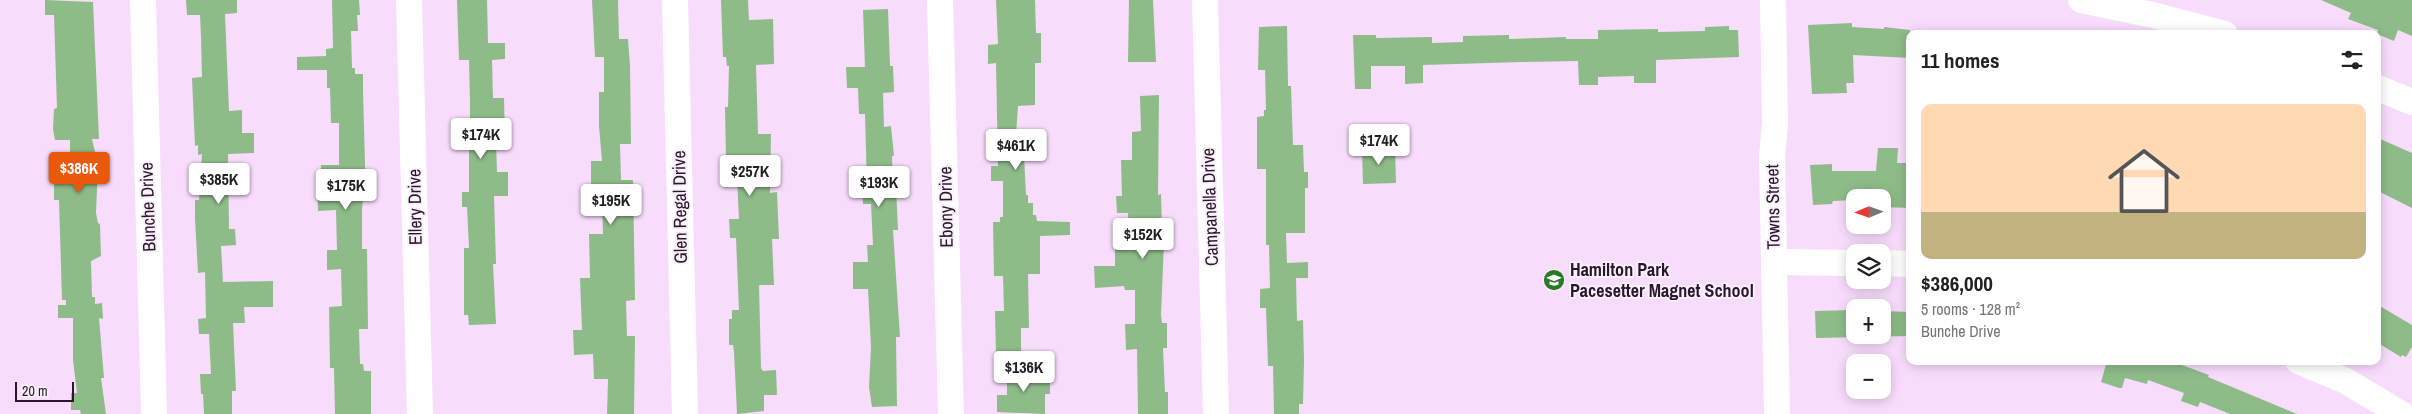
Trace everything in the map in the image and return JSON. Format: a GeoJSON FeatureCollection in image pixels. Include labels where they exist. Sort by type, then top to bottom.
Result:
{"type":"FeatureCollection","features":[{"type":"Feature","properties":{"kind":"street","name":"Bunche Drive"},"geometry":{"type":"LineString","coordinates":[[143,0],[154,414]]}},
{"type":"Feature","properties":{"kind":"street","name":"Ellery Drive"},"geometry":{"type":"LineString","coordinates":[[410,0],[420,414]]}},
{"type":"Feature","properties":{"kind":"street","name":"Glen Regal Drive"},"geometry":{"type":"LineString","coordinates":[[675,0],[685,414]]}},
{"type":"Feature","properties":{"kind":"street","name":"Ebony Drive"},"geometry":{"type":"LineString","coordinates":[[940,0],[951,414]]}},
{"type":"Feature","properties":{"kind":"street","name":"Campanella Drive"},"geometry":{"type":"LineString","coordinates":[[1205,0],[1216,414]]}},
{"type":"Feature","properties":{"kind":"street","name":"Towns Street"},"geometry":{"type":"LineString","coordinates":[[1773,0],[1774,262],[1778,414]]}},
{"type":"Feature","properties":{"kind":"street"},"geometry":{"type":"LineString","coordinates":[[2081,0],[2153,15],[2209,30]]}},
{"type":"Feature","properties":{"kind":"street"},"geometry":{"type":"LineString","coordinates":[[2381,89],[2412,102]]}},
{"type":"Feature","properties":{"kind":"street"},"geometry":{"type":"LineString","coordinates":[[1774,262],[1846,263]]}},
{"type":"Feature","properties":{"kind":"street"},"geometry":{"type":"LineString","coordinates":[[1891,264],[1906,264]]}},
{"type":"Feature","properties":{"kind":"street"},"geometry":{"type":"LineString","coordinates":[[2308,365],[2346,381],[2401,414]]}},
{"type":"Feature","properties":{"kind":"building"},"geometry":{"type":"Polygon","coordinates":[[[45,0],[93,2],[99,139],[92,139],[98,165],[96,213],[98,223],[100,224],[101,256],[91,261],[92,297],[95,297],[95,304],[102,303],[103,319],[99,318],[104,378],[101,378],[106,414],[81,414],[80,410],[71,410],[71,393],[77,393],[73,360],[73,318],[58,318],[58,305],[66,305],[66,300],[62,300],[59,200],[54,200],[54,179],[70,179],[70,140],[55,140],[53,129],[54,109],[57,108],[54,15],[45,15],[45,0]]]}},
{"type":"Feature","properties":{"kind":"building"},"geometry":{"type":"Polygon","coordinates":[[[186,0],[237,0],[237,13],[225,14],[229,111],[242,110],[242,133],[254,133],[254,153],[228,154],[229,229],[235,229],[236,245],[221,246],[223,282],[273,281],[273,307],[244,307],[245,323],[233,323],[236,391],[232,391],[232,414],[204,414],[203,394],[201,394],[200,374],[211,374],[209,334],[199,334],[198,319],[206,318],[205,272],[198,273],[195,219],[195,200],[199,200],[202,154],[198,155],[198,145],[195,146],[192,78],[202,77],[201,36],[200,15],[187,15],[186,0]]]}},
{"type":"Feature","properties":{"kind":"building"},"geometry":{"type":"Polygon","coordinates":[[[332,0],[359,0],[360,15],[357,15],[358,31],[351,31],[352,68],[355,68],[355,74],[363,74],[366,199],[363,199],[362,209],[362,249],[367,249],[368,329],[359,329],[360,364],[363,364],[364,371],[371,371],[371,414],[335,414],[334,368],[330,368],[329,307],[342,306],[341,269],[327,270],[327,250],[337,250],[336,210],[318,211],[317,180],[321,180],[321,165],[339,165],[339,123],[331,123],[330,88],[327,88],[327,70],[297,70],[297,57],[326,56],[326,49],[333,48],[332,0]]]}},
{"type":"Feature","properties":{"kind":"building"},"geometry":{"type":"Polygon","coordinates":[[[457,0],[487,0],[488,43],[505,43],[505,59],[492,60],[493,98],[504,98],[505,140],[496,140],[497,172],[508,172],[508,196],[494,196],[496,264],[493,264],[496,324],[469,325],[468,315],[464,315],[464,248],[469,248],[467,207],[462,207],[462,192],[469,192],[469,148],[461,149],[461,130],[470,129],[470,103],[469,60],[459,60],[457,0]]]}},
{"type":"Feature","properties":{"kind":"building"},"geometry":{"type":"Polygon","coordinates":[[[592,0],[618,0],[619,39],[628,39],[631,144],[620,144],[621,180],[633,180],[635,300],[626,301],[627,336],[635,336],[634,414],[607,414],[608,379],[594,379],[593,354],[574,355],[573,330],[582,330],[580,278],[590,278],[589,234],[603,234],[602,202],[595,202],[595,184],[591,184],[591,161],[602,161],[599,92],[604,92],[604,57],[595,57],[592,0]]]}},
{"type":"Feature","properties":{"kind":"building"},"geometry":{"type":"Polygon","coordinates":[[[721,0],[748,0],[749,20],[773,19],[774,64],[756,65],[758,134],[771,134],[770,193],[777,192],[779,239],[772,239],[774,285],[759,285],[761,368],[763,371],[776,370],[777,395],[764,395],[764,411],[737,414],[734,352],[733,345],[729,345],[729,319],[732,319],[732,310],[739,310],[736,238],[730,238],[729,219],[739,219],[736,158],[726,158],[725,107],[728,107],[729,66],[727,66],[726,57],[723,57],[721,0]]]}},
{"type":"Feature","properties":{"kind":"building"},"geometry":{"type":"Polygon","coordinates":[[[996,0],[1035,0],[1036,33],[1041,33],[1041,63],[1035,63],[1035,105],[1018,106],[1016,136],[1023,135],[1026,195],[1028,195],[1028,203],[1033,203],[1033,215],[1036,215],[1037,221],[1070,222],[1070,235],[1040,236],[1040,274],[1028,274],[1029,328],[1021,328],[1021,356],[996,357],[995,311],[1004,311],[1003,276],[994,276],[993,222],[1000,222],[1000,217],[1003,217],[1003,181],[991,181],[991,166],[998,166],[996,63],[988,64],[988,45],[998,44],[996,0]]]}},
{"type":"Feature","properties":{"kind":"building"},"geometry":{"type":"Polygon","coordinates":[[[1129,0],[1153,0],[1156,62],[1128,62],[1129,0]]]}},
{"type":"Feature","properties":{"kind":"building"},"geometry":{"type":"Polygon","coordinates":[[[2321,0],[2412,0],[2412,36],[2398,30],[2394,41],[2381,36],[2381,30],[2348,19],[2351,13],[2321,0]]]}},
{"type":"Feature","properties":{"kind":"building"},"geometry":{"type":"Polygon","coordinates":[[[888,9],[890,66],[893,66],[894,92],[883,93],[884,127],[891,126],[894,156],[892,156],[893,186],[896,186],[898,230],[893,230],[900,337],[896,337],[897,406],[872,407],[869,387],[871,347],[868,289],[853,289],[853,262],[868,262],[867,245],[873,245],[871,204],[863,204],[862,187],[867,187],[865,114],[859,114],[858,88],[847,88],[846,67],[865,67],[863,10],[888,9]]]}},
{"type":"Feature","properties":{"kind":"building"},"geometry":{"type":"Polygon","coordinates":[[[1852,23],[1852,27],[1884,29],[1884,27],[1910,30],[1906,30],[1906,58],[1853,55],[1854,83],[1846,83],[1847,93],[1812,94],[1808,25],[1852,23]]]}},
{"type":"Feature","properties":{"kind":"building"},"geometry":{"type":"Polygon","coordinates":[[[1287,26],[1288,86],[1291,86],[1293,145],[1303,145],[1304,172],[1308,172],[1308,188],[1305,188],[1305,233],[1286,233],[1287,263],[1308,262],[1308,278],[1296,278],[1297,321],[1303,320],[1303,404],[1299,404],[1299,414],[1274,414],[1273,366],[1268,366],[1266,308],[1260,308],[1260,289],[1270,288],[1269,245],[1266,245],[1266,169],[1257,169],[1257,117],[1264,116],[1264,110],[1266,110],[1265,70],[1258,70],[1259,27],[1287,26]]]}},
{"type":"Feature","properties":{"kind":"building"},"geometry":{"type":"Polygon","coordinates":[[[1729,26],[1729,30],[1738,30],[1739,57],[1656,60],[1656,83],[1634,83],[1634,76],[1598,77],[1598,85],[1579,85],[1578,61],[1521,62],[1423,65],[1423,83],[1405,84],[1405,66],[1371,66],[1371,89],[1355,89],[1353,35],[1376,35],[1376,38],[1432,37],[1432,43],[1463,42],[1463,36],[1509,35],[1509,39],[1566,37],[1566,39],[1598,39],[1598,30],[1658,29],[1658,32],[1705,31],[1705,27],[1729,26]]]}},
{"type":"Feature","properties":{"kind":"building"},"geometry":{"type":"Polygon","coordinates":[[[1159,95],[1158,195],[1161,194],[1162,226],[1168,225],[1169,243],[1164,243],[1161,315],[1162,323],[1167,323],[1167,348],[1163,348],[1165,392],[1168,392],[1168,414],[1138,414],[1137,349],[1126,350],[1125,324],[1135,324],[1135,290],[1125,290],[1124,286],[1095,288],[1094,266],[1115,266],[1115,248],[1129,248],[1128,213],[1117,213],[1116,196],[1122,196],[1121,160],[1132,160],[1132,132],[1141,131],[1140,96],[1159,95]]]}},
{"type":"Feature","properties":{"kind":"building"},"geometry":{"type":"Polygon","coordinates":[[[2381,139],[2412,153],[2412,208],[2381,192],[2381,139]]]}},
{"type":"Feature","properties":{"kind":"building"},"geometry":{"type":"Polygon","coordinates":[[[1395,148],[1396,183],[1363,184],[1362,149],[1395,148]]]}},
{"type":"Feature","properties":{"kind":"building"},"geometry":{"type":"Polygon","coordinates":[[[1878,148],[1898,148],[1897,163],[1906,163],[1906,208],[1891,207],[1891,189],[1846,189],[1846,200],[1833,201],[1832,204],[1813,205],[1810,165],[1832,164],[1832,171],[1876,171],[1878,148]]]}},
{"type":"Feature","properties":{"kind":"building"},"geometry":{"type":"Polygon","coordinates":[[[2381,307],[2412,325],[2412,347],[2406,357],[2402,355],[2401,357],[2381,345],[2381,307]]]}},
{"type":"Feature","properties":{"kind":"building"},"geometry":{"type":"Polygon","coordinates":[[[1846,310],[1846,337],[1816,338],[1815,311],[1846,310]]]}},
{"type":"Feature","properties":{"kind":"building"},"geometry":{"type":"Polygon","coordinates":[[[1891,311],[1906,312],[1906,336],[1891,336],[1891,311]]]}},
{"type":"Feature","properties":{"kind":"building"},"geometry":{"type":"Polygon","coordinates":[[[2106,365],[2182,365],[2297,414],[2230,414],[2200,402],[2198,407],[2181,401],[2184,393],[2148,380],[2147,384],[2125,378],[2122,388],[2101,382],[2106,365]]]}},
{"type":"Feature","properties":{"kind":"building"},"geometry":{"type":"Polygon","coordinates":[[[1033,369],[1033,378],[1050,378],[1050,394],[1045,394],[1045,414],[997,412],[997,395],[1007,395],[1007,370],[1033,369]]]}},
{"type":"Feature","properties":{"kind":"place","name":"Hamilton Park Pacesetter Magnet School"},"geometry":{"type":"Point","coordinates":[1554,280]}}]}
